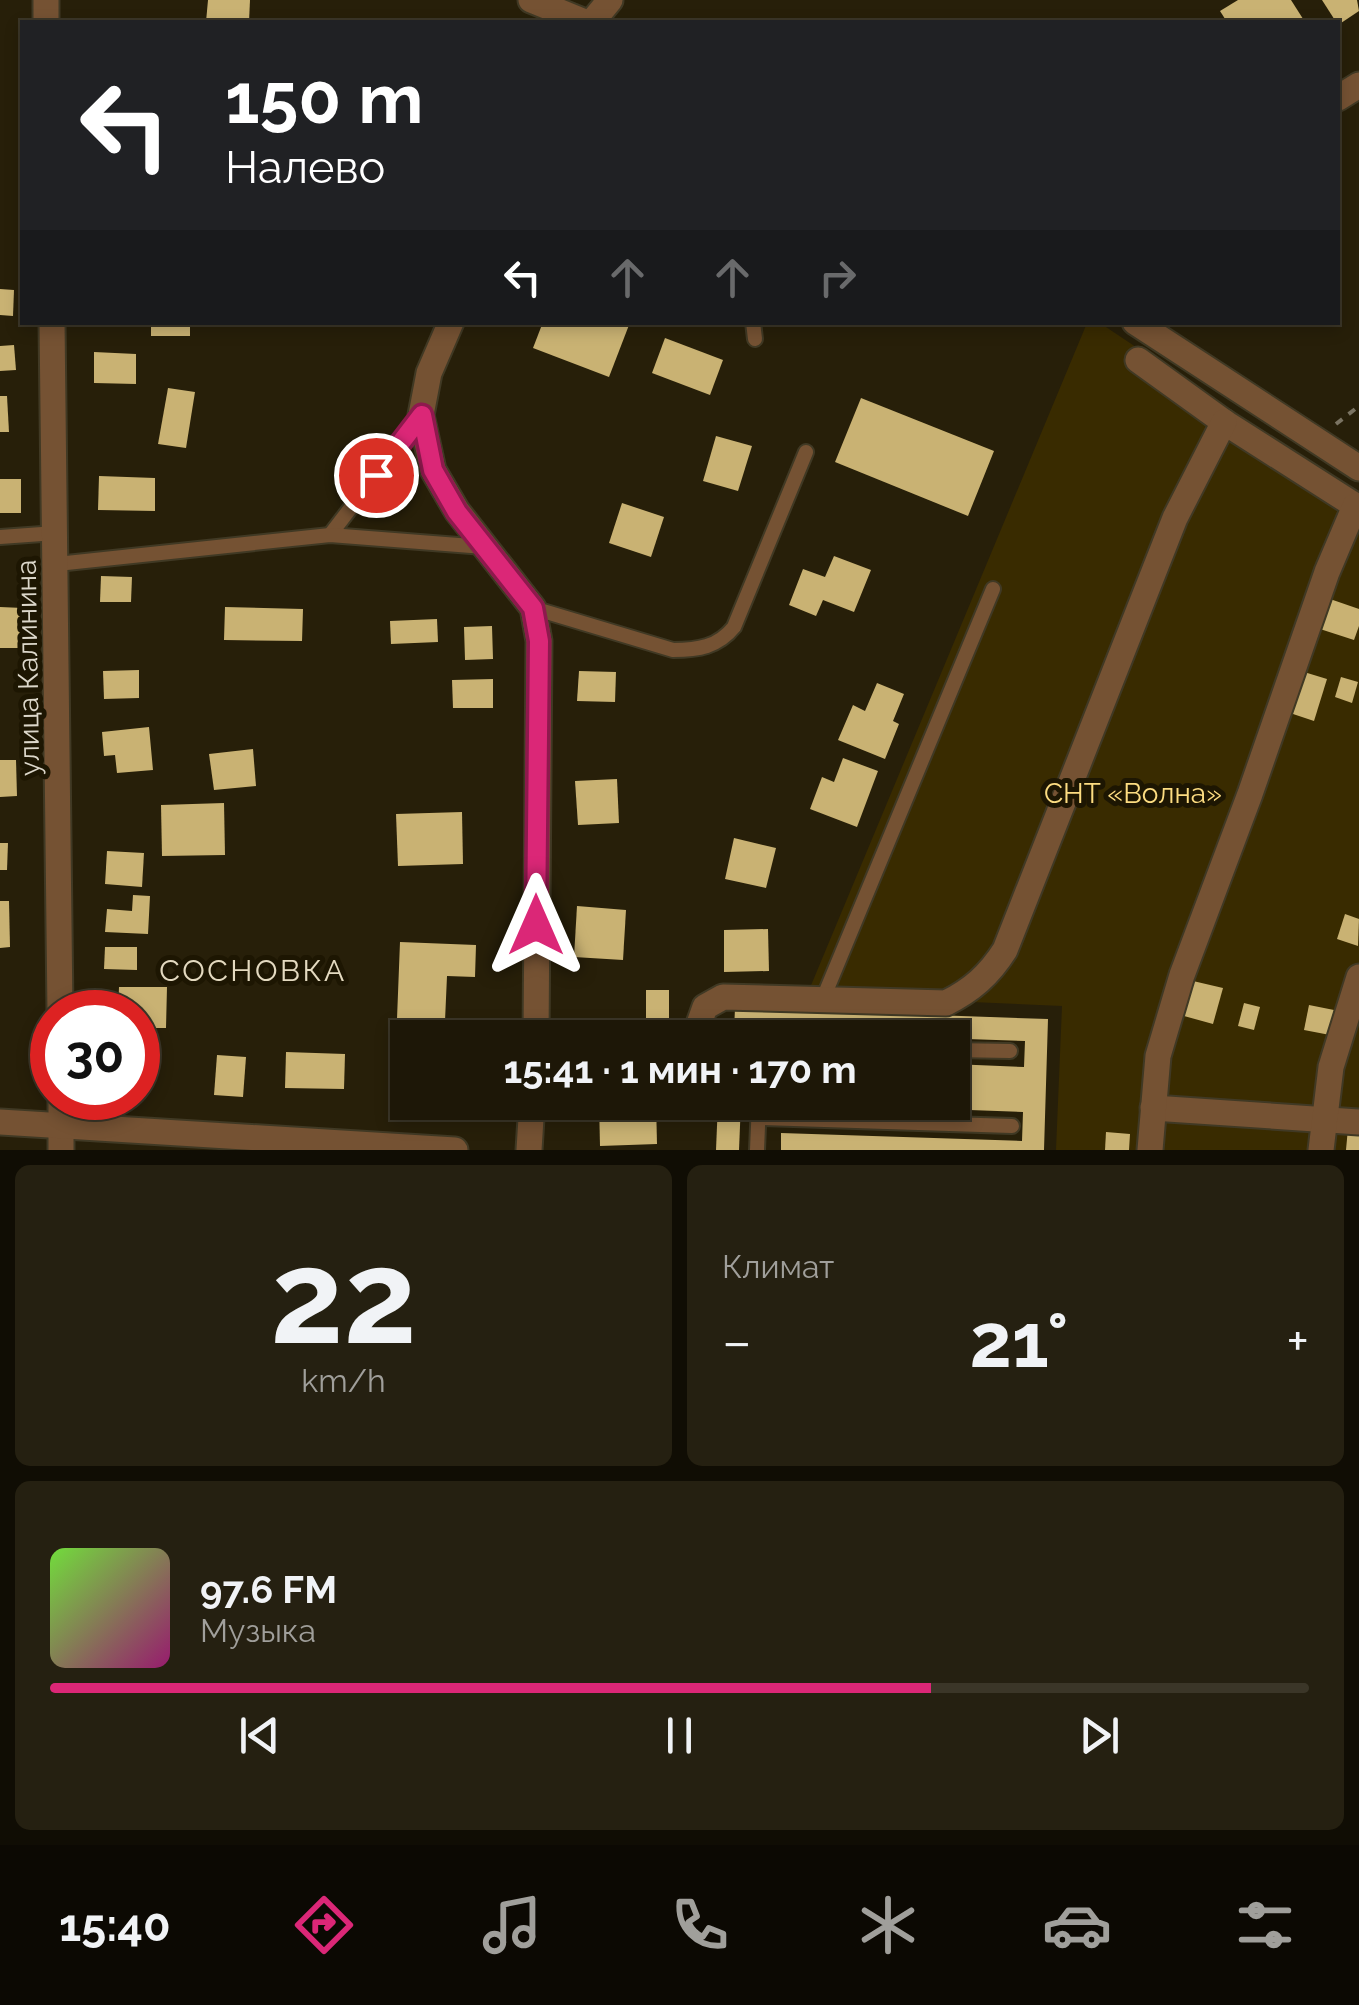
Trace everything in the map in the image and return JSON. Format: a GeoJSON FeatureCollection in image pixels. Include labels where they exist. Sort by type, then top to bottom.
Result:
{"type":"FeatureCollection","features":[{"type":"Feature","properties":{"kind":"street"},"geometry":{"type":"LineString","coordinates":[[531,0],[583,20]]}},
{"type":"Feature","properties":{"kind":"street"},"geometry":{"type":"LineString","coordinates":[[590,20],[610,0]]}},
{"type":"Feature","properties":{"kind":"street","name":"улица Калинина"},"geometry":{"type":"LineString","coordinates":[[52,325],[60,990]]}},
{"type":"Feature","properties":{"kind":"street"},"geometry":{"type":"LineString","coordinates":[[451,325],[430,373],[422,415],[433,470],[457,512],[533,608],[539,641],[536,1020]]}},
{"type":"Feature","properties":{"kind":"street"},"geometry":{"type":"LineString","coordinates":[[1139,325],[1359,468]]}},
{"type":"Feature","properties":{"kind":"street"},"geometry":{"type":"LineString","coordinates":[[1138,360],[1224,422],[1357,507],[1327,572],[1182,975],[1158,1056],[1150,1150]]}},
{"type":"Feature","properties":{"kind":"street"},"geometry":{"type":"LineString","coordinates":[[701,1020],[706,1007],[722,998],[946,1003],[968,992],[992,970],[1019,914],[1174,518],[1224,422]]}},
{"type":"Feature","properties":{"kind":"street"},"geometry":{"type":"LineString","coordinates":[[1321,1150],[1331,1068],[1359,976]]}},
{"type":"Feature","properties":{"kind":"street"},"geometry":{"type":"LineString","coordinates":[[1152,1108],[1359,1122]]}},
{"type":"Feature","properties":{"kind":"street"},"geometry":{"type":"LineString","coordinates":[[528,1150],[530,1120]]}},
{"type":"Feature","properties":{"kind":"street"},"geometry":{"type":"LineString","coordinates":[[0,1122],[61,1138],[455,1150]]}},
{"type":"Feature","properties":{"kind":"lane"},"geometry":{"type":"LineString","coordinates":[[753,325],[754,339]]}},
{"type":"Feature","properties":{"kind":"lane"},"geometry":{"type":"LineString","coordinates":[[330,535],[422,415]]}},
{"type":"Feature","properties":{"kind":"lane"},"geometry":{"type":"LineString","coordinates":[[533,608],[673,650],[695,650],[724,639],[734,626],[806,452]]}},
{"type":"Feature","properties":{"kind":"lane"},"geometry":{"type":"LineString","coordinates":[[0,537],[56,533]]}},
{"type":"Feature","properties":{"kind":"lane"},"geometry":{"type":"LineString","coordinates":[[57,564],[330,535],[484,548]]}},
{"type":"Feature","properties":{"kind":"lane"},"geometry":{"type":"LineString","coordinates":[[822,1001],[993,588]]}},
{"type":"Feature","properties":{"kind":"lane"},"geometry":{"type":"LineString","coordinates":[[970,1050],[1010,1051]]}},
{"type":"Feature","properties":{"kind":"lane"},"geometry":{"type":"LineString","coordinates":[[757,1150],[758,1120]]}},
{"type":"Feature","properties":{"kind":"lane"},"geometry":{"type":"LineString","coordinates":[[917,1120],[1012,1126]]}},
{"type":"Feature","properties":{"kind":"green space","name":"СНТ «Волна»"},"geometry":{"type":"Polygon","coordinates":[[[1086,325],[1103,325],[1359,496],[1359,1150],[1056,1150],[1062,1006],[807,995],[1086,325]]]}},
{"type":"Feature","properties":{"kind":"building"},"geometry":{"type":"Polygon","coordinates":[[[208,0],[250,0],[249,20],[206,20],[208,0]]]}},
{"type":"Feature","properties":{"kind":"building"},"geometry":{"type":"Polygon","coordinates":[[[1238,0],[1291,0],[1304,20],[1226,20],[1220,11],[1238,0]]]}},
{"type":"Feature","properties":{"kind":"building"},"geometry":{"type":"Polygon","coordinates":[[[1322,0],[1357,0],[1359,11],[1340,24],[1322,0]]]}},
{"type":"Feature","properties":{"kind":"building"},"geometry":{"type":"Polygon","coordinates":[[[0,289],[14,290],[13,316],[0,315],[0,289]]]}},
{"type":"Feature","properties":{"kind":"building"},"geometry":{"type":"Polygon","coordinates":[[[151,325],[190,325],[190,336],[151,336],[151,325]]]}},
{"type":"Feature","properties":{"kind":"building"},"geometry":{"type":"Polygon","coordinates":[[[542,325],[629,325],[609,377],[533,348],[542,325]]]}},
{"type":"Feature","properties":{"kind":"building"},"geometry":{"type":"Polygon","coordinates":[[[665,338],[723,360],[710,395],[652,373],[665,338]]]}},
{"type":"Feature","properties":{"kind":"building"},"geometry":{"type":"Polygon","coordinates":[[[14,345],[16,370],[0,371],[0,346],[14,345]]]}},
{"type":"Feature","properties":{"kind":"building"},"geometry":{"type":"Polygon","coordinates":[[[94,352],[136,354],[136,384],[94,383],[94,352]]]}},
{"type":"Feature","properties":{"kind":"building"},"geometry":{"type":"Polygon","coordinates":[[[168,388],[195,392],[186,448],[158,444],[168,388]]]}},
{"type":"Feature","properties":{"kind":"building"},"geometry":{"type":"Polygon","coordinates":[[[0,396],[7,396],[9,432],[0,432],[0,396]]]}},
{"type":"Feature","properties":{"kind":"building"},"geometry":{"type":"Polygon","coordinates":[[[861,398],[994,451],[968,516],[835,462],[861,398]]]}},
{"type":"Feature","properties":{"kind":"building"},"geometry":{"type":"Polygon","coordinates":[[[716,436],[752,446],[738,491],[703,481],[716,436]]]}},
{"type":"Feature","properties":{"kind":"building"},"geometry":{"type":"Polygon","coordinates":[[[99,476],[155,478],[155,511],[98,510],[99,476]]]}},
{"type":"Feature","properties":{"kind":"building"},"geometry":{"type":"Polygon","coordinates":[[[0,479],[21,479],[21,513],[0,513],[0,479]]]}},
{"type":"Feature","properties":{"kind":"building"},"geometry":{"type":"Polygon","coordinates":[[[622,503],[664,517],[651,557],[609,543],[622,503]]]}},
{"type":"Feature","properties":{"kind":"building"},"geometry":{"type":"Polygon","coordinates":[[[834,556],[871,570],[854,612],[823,600],[816,616],[789,605],[803,569],[825,577],[834,556]]]}},
{"type":"Feature","properties":{"kind":"building"},"geometry":{"type":"Polygon","coordinates":[[[101,576],[132,577],[131,602],[100,602],[101,576]]]}},
{"type":"Feature","properties":{"kind":"building"},"geometry":{"type":"Polygon","coordinates":[[[1330,599],[1359,609],[1354,640],[1320,629],[1330,599]]]}},
{"type":"Feature","properties":{"kind":"building"},"geometry":{"type":"Polygon","coordinates":[[[0,607],[23,608],[22,648],[0,648],[0,607]]]}},
{"type":"Feature","properties":{"kind":"building"},"geometry":{"type":"Polygon","coordinates":[[[225,607],[303,609],[302,641],[224,640],[225,607]]]}},
{"type":"Feature","properties":{"kind":"building"},"geometry":{"type":"Polygon","coordinates":[[[437,619],[438,642],[391,644],[390,621],[437,619]]]}},
{"type":"Feature","properties":{"kind":"building"},"geometry":{"type":"Polygon","coordinates":[[[492,626],[493,659],[465,660],[464,627],[492,626]]]}},
{"type":"Feature","properties":{"kind":"building"},"geometry":{"type":"Polygon","coordinates":[[[139,670],[139,698],[104,699],[103,671],[139,670]]]}},
{"type":"Feature","properties":{"kind":"building"},"geometry":{"type":"Polygon","coordinates":[[[579,671],[616,672],[615,702],[577,701],[579,671]]]}},
{"type":"Feature","properties":{"kind":"building"},"geometry":{"type":"Polygon","coordinates":[[[1304,672],[1327,679],[1314,721],[1290,713],[1304,672]]]}},
{"type":"Feature","properties":{"kind":"building"},"geometry":{"type":"Polygon","coordinates":[[[1341,677],[1358,682],[1352,703],[1335,697],[1341,677]]]}},
{"type":"Feature","properties":{"kind":"building"},"geometry":{"type":"Polygon","coordinates":[[[493,679],[493,708],[453,708],[452,680],[493,679]]]}},
{"type":"Feature","properties":{"kind":"building"},"geometry":{"type":"Polygon","coordinates":[[[877,683],[904,694],[893,721],[899,724],[885,759],[838,740],[853,705],[865,711],[877,683]]]}},
{"type":"Feature","properties":{"kind":"building"},"geometry":{"type":"Polygon","coordinates":[[[149,727],[153,770],[117,773],[115,755],[104,756],[102,732],[149,727]]]}},
{"type":"Feature","properties":{"kind":"building"},"geometry":{"type":"Polygon","coordinates":[[[253,749],[256,786],[214,790],[209,754],[253,749]]]}},
{"type":"Feature","properties":{"kind":"building"},"geometry":{"type":"Polygon","coordinates":[[[843,758],[878,771],[857,827],[810,809],[822,777],[834,782],[843,758]]]}},
{"type":"Feature","properties":{"kind":"building"},"geometry":{"type":"Polygon","coordinates":[[[0,760],[16,760],[17,796],[0,797],[0,760]]]}},
{"type":"Feature","properties":{"kind":"building"},"geometry":{"type":"Polygon","coordinates":[[[617,779],[619,823],[578,825],[575,781],[617,779]]]}},
{"type":"Feature","properties":{"kind":"building"},"geometry":{"type":"Polygon","coordinates":[[[224,803],[225,855],[162,856],[161,805],[224,803]]]}},
{"type":"Feature","properties":{"kind":"building"},"geometry":{"type":"Polygon","coordinates":[[[462,812],[463,864],[398,866],[396,814],[462,812]]]}},
{"type":"Feature","properties":{"kind":"building"},"geometry":{"type":"Polygon","coordinates":[[[734,838],[776,848],[766,888],[725,879],[734,838]]]}},
{"type":"Feature","properties":{"kind":"building"},"geometry":{"type":"Polygon","coordinates":[[[0,843],[8,843],[7,870],[0,870],[0,843]]]}},
{"type":"Feature","properties":{"kind":"building"},"geometry":{"type":"Polygon","coordinates":[[[107,851],[144,853],[142,887],[105,884],[107,851]]]}},
{"type":"Feature","properties":{"kind":"building"},"geometry":{"type":"Polygon","coordinates":[[[133,895],[150,896],[148,934],[105,932],[107,909],[132,911],[133,895]]]}},
{"type":"Feature","properties":{"kind":"building"},"geometry":{"type":"Polygon","coordinates":[[[0,901],[9,901],[10,947],[0,948],[0,901]]]}},
{"type":"Feature","properties":{"kind":"building"},"geometry":{"type":"Polygon","coordinates":[[[577,906],[626,910],[623,960],[574,957],[577,906]]]}},
{"type":"Feature","properties":{"kind":"building"},"geometry":{"type":"Polygon","coordinates":[[[1345,914],[1359,919],[1358,946],[1337,939],[1345,914]]]}},
{"type":"Feature","properties":{"kind":"building"},"geometry":{"type":"Polygon","coordinates":[[[768,929],[769,971],[724,972],[724,930],[768,929]]]}},
{"type":"Feature","properties":{"kind":"building"},"geometry":{"type":"Polygon","coordinates":[[[400,942],[476,945],[475,977],[447,976],[445,1020],[397,1019],[400,942]]]}},
{"type":"Feature","properties":{"kind":"building"},"geometry":{"type":"Polygon","coordinates":[[[105,947],[137,947],[137,970],[104,969],[105,947]]]}},
{"type":"Feature","properties":{"kind":"building"},"geometry":{"type":"Polygon","coordinates":[[[1193,981],[1223,988],[1213,1024],[1184,1016],[1193,981]]]}},
{"type":"Feature","properties":{"kind":"building"},"geometry":{"type":"Polygon","coordinates":[[[167,987],[166,1028],[160,1028],[160,990],[119,990],[167,987]]]}},
{"type":"Feature","properties":{"kind":"building"},"geometry":{"type":"Polygon","coordinates":[[[646,990],[669,990],[669,1020],[646,1020],[646,990]]]}},
{"type":"Feature","properties":{"kind":"building"},"geometry":{"type":"Polygon","coordinates":[[[1244,1003],[1260,1007],[1254,1030],[1238,1026],[1244,1003]]]}},
{"type":"Feature","properties":{"kind":"building"},"geometry":{"type":"Polygon","coordinates":[[[1309,1005],[1334,1010],[1330,1035],[1304,1030],[1309,1005]]]}},
{"type":"Feature","properties":{"kind":"building"},"geometry":{"type":"Polygon","coordinates":[[[735,1008],[1048,1019],[1044,1150],[781,1150],[781,1133],[1022,1141],[1023,1112],[970,1110],[970,1065],[1024,1067],[1025,1041],[970,1039],[970,1020],[734,1020],[735,1008]]]}},
{"type":"Feature","properties":{"kind":"building"},"geometry":{"type":"Polygon","coordinates":[[[286,1052],[345,1054],[344,1089],[285,1088],[286,1052]]]}},
{"type":"Feature","properties":{"kind":"building"},"geometry":{"type":"Polygon","coordinates":[[[217,1055],[246,1057],[243,1097],[214,1095],[217,1055]]]}},
{"type":"Feature","properties":{"kind":"building"},"geometry":{"type":"Polygon","coordinates":[[[599,1120],[656,1120],[657,1144],[600,1146],[599,1120]]]}},
{"type":"Feature","properties":{"kind":"building"},"geometry":{"type":"Polygon","coordinates":[[[717,1120],[740,1120],[739,1150],[716,1150],[717,1120]]]}},
{"type":"Feature","properties":{"kind":"building"},"geometry":{"type":"Polygon","coordinates":[[[1348,1128],[1359,1129],[1359,1150],[1346,1150],[1348,1128]]]}},
{"type":"Feature","properties":{"kind":"building"},"geometry":{"type":"Polygon","coordinates":[[[1106,1132],[1130,1134],[1129,1150],[1105,1150],[1106,1132]]]}},
{"type":"Feature","properties":{"kind":"district","name":"СОСНОВКА"},"geometry":{"type":"Point","coordinates":[253,970]}},
{"type":"Feature","properties":{"kind":"route"},"geometry":{"type":"LineString","coordinates":[[376,475],[422,415],[433,470],[457,512],[533,608],[539,641],[536,925]]}}]}
